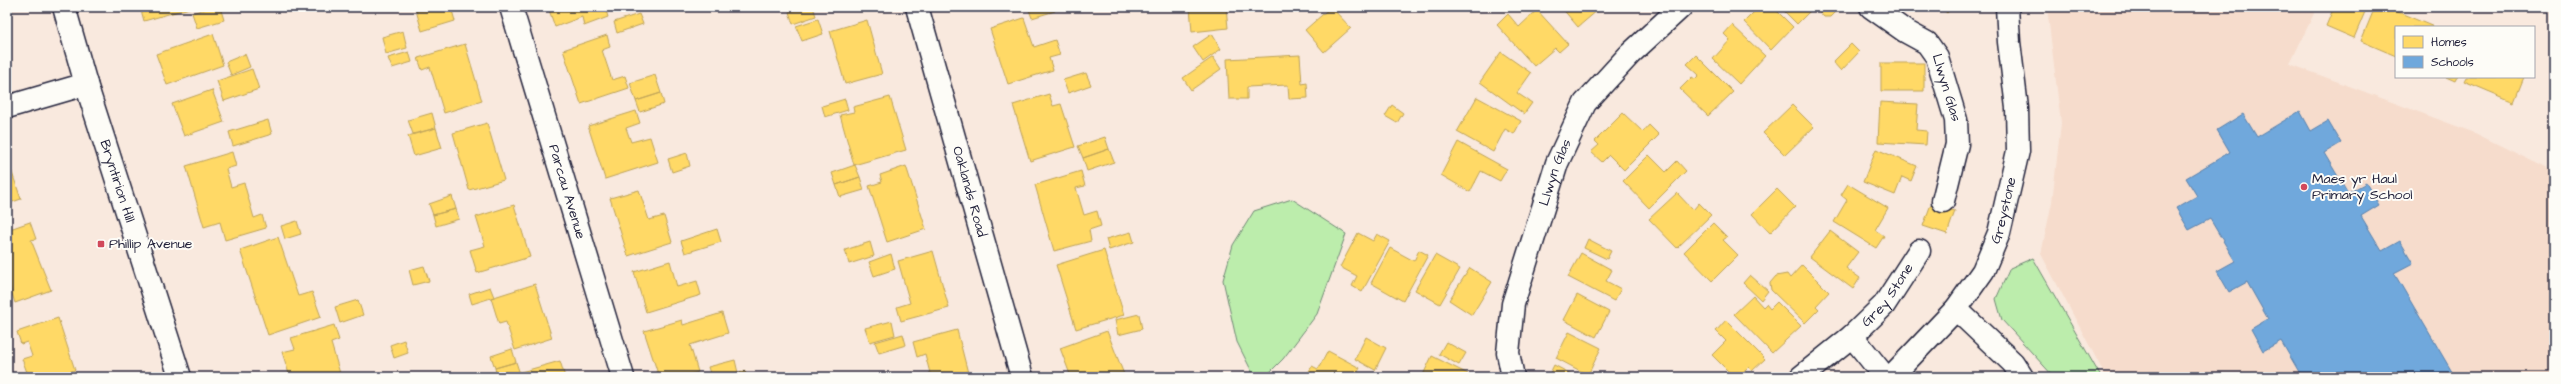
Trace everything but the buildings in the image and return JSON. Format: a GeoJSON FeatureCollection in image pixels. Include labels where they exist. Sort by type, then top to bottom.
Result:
{"type":"FeatureCollection","features":[{"type":"Feature","properties":{"kind":"street","name":"Bryntirion Hill"},"geometry":{"type":"LineString","coordinates":[[64,7],[86,84],[180,377]]}},
{"type":"Feature","properties":{"kind":"street","name":"Parcau Avenue"},"geometry":{"type":"LineString","coordinates":[[511,7],[623,377]]}},
{"type":"Feature","properties":{"kind":"street","name":"Oaklands Road"},"geometry":{"type":"LineString","coordinates":[[917,7],[1022,377]]}},
{"type":"Feature","properties":{"kind":"street","name":"Llwyn Glas"},"geometry":{"type":"LineString","coordinates":[[1513,377],[1508,353],[1513,304],[1557,162],[1585,103],[1630,54],[1681,7]]}},
{"type":"Feature","properties":{"kind":"street","name":"Llwyn Glas"},"geometry":{"type":"LineString","coordinates":[[1871,7],[1905,31],[1927,43],[1938,57],[1956,120],[1957,144],[1943,201]]}},
{"type":"Feature","properties":{"kind":"street","name":"Greystone"},"geometry":{"type":"LineString","coordinates":[[1891,377],[1956,309],[1983,271],[1999,233],[2018,151],[2018,108],[2008,42],[2007,7]]}},
{"type":"Feature","properties":{"kind":"street"},"geometry":{"type":"LineString","coordinates":[[7,107],[86,84]]}},
{"type":"Feature","properties":{"kind":"street","name":"Grey Stone"},"geometry":{"type":"LineString","coordinates":[[1801,377],[1852,336],[1884,305],[1919,251]]}},
{"type":"Feature","properties":{"kind":"street"},"geometry":{"type":"LineString","coordinates":[[1956,309],[2013,363],[2022,377]]}},
{"type":"Feature","properties":{"kind":"street","name":"Grey Stone"},"geometry":{"type":"LineString","coordinates":[[1852,336],[1885,377]]}},
{"type":"Feature","properties":{"kind":"shaded area","name":"Maes yr Haul Primary School"},"geometry":{"type":"Polygon","coordinates":[[[2047,7],[2317,7],[2290,64],[2475,133],[2554,172],[2554,377],[2106,377],[2041,254],[2052,202],[2061,123],[2047,7]]]}},
{"type":"Feature","properties":{"kind":"green space"},"geometry":{"type":"Polygon","coordinates":[[[1292,199],[1346,234],[1317,314],[1283,359],[1265,377],[1252,372],[1237,342],[1223,280],[1233,245],[1254,211],[1292,199]]]}},
{"type":"Feature","properties":{"kind":"green space"},"geometry":{"type":"Polygon","coordinates":[[[2033,258],[2101,377],[2054,377],[2002,320],[1996,299],[2010,268],[2033,258]]]}},
{"type":"Feature","properties":{"kind":"place","name":"Maes yr Haul Primary School"},"geometry":{"type":"Point","coordinates":[2304,187]}},
{"type":"Feature","properties":{"kind":"place","name":"Phillip Avenue"},"geometry":{"type":"Point","coordinates":[101,244]}}]}
